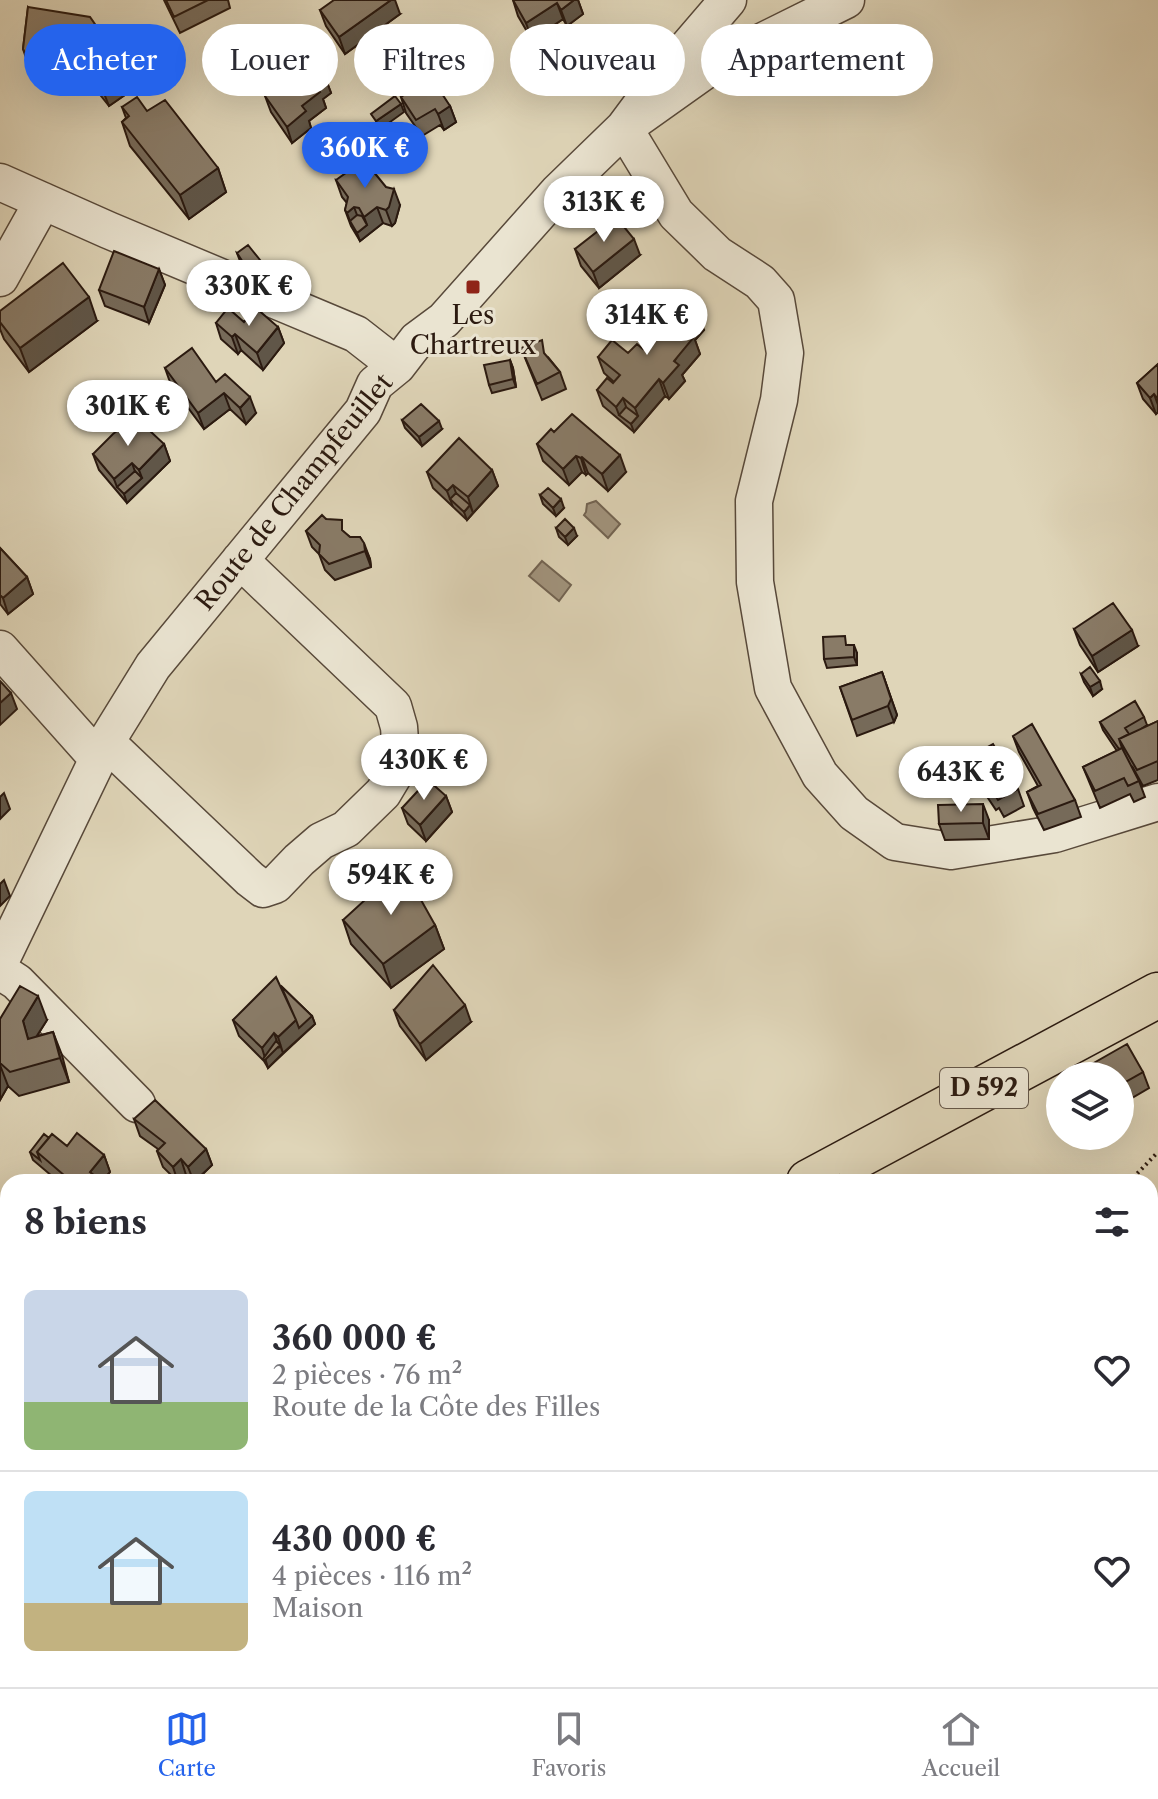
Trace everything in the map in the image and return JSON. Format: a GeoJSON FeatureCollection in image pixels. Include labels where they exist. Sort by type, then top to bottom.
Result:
{"type":"FeatureCollection","features":[{"type":"Feature","properties":{"kind":"main road","name":"D 592"},"geometry":{"type":"LineString","coordinates":[[824,1174],[1158,995]]}},
{"type":"Feature","properties":{"kind":"street"},"geometry":{"type":"LineString","coordinates":[[728,0],[662,77],[624,128],[676,214],[717,254],[760,282],[776,300],[785,353],[779,400],[754,501],[755,582],[773,688],[820,775],[854,813],[895,842],[951,851],[1055,834],[1158,802]]}},
{"type":"Feature","properties":{"kind":"street","name":"Route de Champfeuillet"},"geometry":{"type":"LineString","coordinates":[[0,962],[102,750],[153,666],[363,411],[375,384],[397,366],[417,340],[444,320],[575,174],[624,128],[707,69],[846,0]]}},
{"type":"Feature","properties":{"kind":"street"},"geometry":{"type":"LineString","coordinates":[[0,182],[356,334],[397,366]]}},
{"type":"Feature","properties":{"kind":"street"},"geometry":{"type":"LineString","coordinates":[[0,278],[43,201]]}},
{"type":"Feature","properties":{"kind":"street"},"geometry":{"type":"LineString","coordinates":[[0,649],[102,750],[250,879],[263,889],[275,885],[321,841],[346,829],[383,793],[401,755],[399,727],[393,706],[240,560]]}},
{"type":"Feature","properties":{"kind":"street"},"geometry":{"type":"LineString","coordinates":[[0,971],[17,982],[137,1104]]}},
{"type":"Feature","properties":{"kind":"path"},"geometry":{"type":"LineString","coordinates":[[1137,1174],[1158,1152]]}},
{"type":"Feature","properties":{"kind":"shaded area"},"geometry":{"type":"Polygon","coordinates":[[[596,501],[620,524],[608,538],[584,515],[587,504],[596,501]]]}},
{"type":"Feature","properties":{"kind":"shaded area"},"geometry":{"type":"Polygon","coordinates":[[[542,561],[571,585],[559,601],[529,576],[542,561]]]}},
{"type":"Feature","properties":{"kind":"building"},"geometry":{"type":"Polygon","coordinates":[[[166,0],[208,0],[174,17],[166,0]]]}},
{"type":"Feature","properties":{"kind":"building"},"geometry":{"type":"Polygon","coordinates":[[[334,0],[391,0],[339,37],[338,24],[330,24],[320,10],[334,0]]]}},
{"type":"Feature","properties":{"kind":"building"},"geometry":{"type":"Polygon","coordinates":[[[513,0],[574,0],[561,10],[557,3],[526,23],[513,0]]]}},
{"type":"Feature","properties":{"kind":"building"},"geometry":{"type":"Polygon","coordinates":[[[28,7],[90,17],[95,24],[26,24],[28,7]]]}},
{"type":"Feature","properties":{"kind":"building"},"geometry":{"type":"Polygon","coordinates":[[[265,96],[315,96],[302,106],[306,111],[287,127],[265,96]]]}},
{"type":"Feature","properties":{"kind":"building"},"geometry":{"type":"Polygon","coordinates":[[[395,96],[401,104],[376,121],[371,114],[395,96]]]}},
{"type":"Feature","properties":{"kind":"building"},"geometry":{"type":"Polygon","coordinates":[[[443,96],[450,106],[438,114],[435,109],[416,120],[401,97],[443,96]]]}},
{"type":"Feature","properties":{"kind":"building"},"geometry":{"type":"Polygon","coordinates":[[[137,97],[147,111],[165,100],[218,168],[180,195],[122,122],[129,116],[122,107],[137,97]]]}},
{"type":"Feature","properties":{"kind":"building"},"geometry":{"type":"Polygon","coordinates":[[[364,160],[386,187],[394,189],[386,210],[377,207],[364,217],[359,208],[354,207],[347,213],[348,197],[336,180],[364,160]]]}},
{"type":"Feature","properties":{"kind":"building"},"geometry":{"type":"Polygon","coordinates":[[[357,215],[362,216],[367,225],[357,233],[350,221],[357,215]]]}},
{"type":"Feature","properties":{"kind":"building"},"geometry":{"type":"Polygon","coordinates":[[[616,217],[634,239],[593,272],[575,249],[616,217]]]}},
{"type":"Feature","properties":{"kind":"building"},"geometry":{"type":"Polygon","coordinates":[[[248,245],[264,265],[255,272],[248,270],[237,253],[248,245]]]}},
{"type":"Feature","properties":{"kind":"building"},"geometry":{"type":"Polygon","coordinates":[[[114,251],[159,269],[144,307],[99,290],[114,251]]]}},
{"type":"Feature","properties":{"kind":"building"},"geometry":{"type":"Polygon","coordinates":[[[63,263],[89,297],[20,348],[0,322],[0,311],[63,263]]]}},
{"type":"Feature","properties":{"kind":"building"},"geometry":{"type":"Polygon","coordinates":[[[672,291],[687,304],[674,321],[694,337],[674,361],[679,365],[663,383],[659,379],[635,408],[623,398],[616,407],[597,390],[607,378],[613,383],[620,375],[598,357],[612,340],[628,353],[637,344],[643,349],[662,327],[650,316],[672,291]]]}},
{"type":"Feature","properties":{"kind":"building"},"geometry":{"type":"Polygon","coordinates":[[[228,308],[244,322],[256,308],[278,327],[257,353],[216,323],[228,308]]]}},
{"type":"Feature","properties":{"kind":"building"},"geometry":{"type":"Polygon","coordinates":[[[690,312],[701,322],[690,334],[679,325],[690,312]]]}},
{"type":"Feature","properties":{"kind":"building"},"geometry":{"type":"Polygon","coordinates":[[[542,340],[544,353],[560,372],[537,384],[521,348],[542,340]]]}},
{"type":"Feature","properties":{"kind":"building"},"geometry":{"type":"Polygon","coordinates":[[[192,348],[216,382],[225,374],[250,397],[240,408],[224,393],[198,413],[165,368],[192,348]]]}},
{"type":"Feature","properties":{"kind":"building"},"geometry":{"type":"Polygon","coordinates":[[[510,360],[513,379],[489,385],[484,365],[510,360]]]}},
{"type":"Feature","properties":{"kind":"building"},"geometry":{"type":"Polygon","coordinates":[[[1158,364],[1158,399],[1154,394],[1150,398],[1137,383],[1158,364]]]}},
{"type":"Feature","properties":{"kind":"building"},"geometry":{"type":"Polygon","coordinates":[[[421,404],[439,421],[419,437],[402,420],[421,404]]]}},
{"type":"Feature","properties":{"kind":"building"},"geometry":{"type":"Polygon","coordinates":[[[626,407],[638,416],[631,424],[619,415],[626,407]]]}},
{"type":"Feature","properties":{"kind":"building"},"geometry":{"type":"Polygon","coordinates":[[[572,414],[620,455],[602,474],[582,457],[576,456],[563,469],[537,444],[572,414]]]}},
{"type":"Feature","properties":{"kind":"building"},"geometry":{"type":"Polygon","coordinates":[[[135,417],[164,444],[139,470],[132,463],[114,479],[93,454],[135,417]]]}},
{"type":"Feature","properties":{"kind":"building"},"geometry":{"type":"Polygon","coordinates":[[[459,438],[492,470],[468,497],[453,485],[447,491],[427,472],[459,438]]]}},
{"type":"Feature","properties":{"kind":"building"},"geometry":{"type":"Polygon","coordinates":[[[135,471],[142,478],[124,494],[117,487],[135,471]]]}},
{"type":"Feature","properties":{"kind":"building"},"geometry":{"type":"Polygon","coordinates":[[[548,488],[561,499],[553,508],[540,495],[548,488]]]}},
{"type":"Feature","properties":{"kind":"building"},"geometry":{"type":"Polygon","coordinates":[[[456,493],[470,505],[464,512],[450,499],[456,493]]]}},
{"type":"Feature","properties":{"kind":"building"},"geometry":{"type":"Polygon","coordinates":[[[322,515],[326,519],[342,520],[342,530],[350,537],[360,537],[365,551],[329,564],[319,554],[320,545],[306,531],[322,515]]]}},
{"type":"Feature","properties":{"kind":"building"},"geometry":{"type":"Polygon","coordinates":[[[565,519],[574,528],[565,537],[556,528],[565,519]]]}},
{"type":"Feature","properties":{"kind":"building"},"geometry":{"type":"Polygon","coordinates":[[[0,548],[27,577],[3,598],[0,595],[0,548]]]}},
{"type":"Feature","properties":{"kind":"building"},"geometry":{"type":"Polygon","coordinates":[[[1113,603],[1132,630],[1092,656],[1074,629],[1113,603]]]}},
{"type":"Feature","properties":{"kind":"building"},"geometry":{"type":"Polygon","coordinates":[[[845,636],[846,645],[854,645],[854,657],[824,659],[823,637],[845,636]]]}},
{"type":"Feature","properties":{"kind":"building"},"geometry":{"type":"Polygon","coordinates":[[[1090,667],[1100,681],[1090,687],[1081,674],[1090,667]]]}},
{"type":"Feature","properties":{"kind":"building"},"geometry":{"type":"Polygon","coordinates":[[[882,672],[891,699],[888,706],[852,720],[840,687],[882,672]]]}},
{"type":"Feature","properties":{"kind":"building"},"geometry":{"type":"Polygon","coordinates":[[[0,681],[11,693],[0,703],[0,681]]]}},
{"type":"Feature","properties":{"kind":"building"},"geometry":{"type":"Polygon","coordinates":[[[1135,701],[1144,717],[1125,728],[1129,734],[1119,739],[1122,748],[1119,749],[1100,722],[1135,701]]]}},
{"type":"Feature","properties":{"kind":"building"},"geometry":{"type":"Polygon","coordinates":[[[1158,721],[1158,761],[1137,770],[1119,739],[1158,721]]]}},
{"type":"Feature","properties":{"kind":"building"},"geometry":{"type":"Polygon","coordinates":[[[1032,724],[1075,800],[1038,814],[1027,792],[1041,785],[1013,736],[1032,724]]]}},
{"type":"Feature","properties":{"kind":"building"},"geometry":{"type":"Polygon","coordinates":[[[993,744],[1018,789],[998,800],[980,779],[984,776],[973,755],[993,744]]]}},
{"type":"Feature","properties":{"kind":"building"},"geometry":{"type":"Polygon","coordinates":[[[1122,748],[1139,781],[1128,786],[1124,778],[1095,791],[1083,767],[1122,748]]]}},
{"type":"Feature","properties":{"kind":"building"},"geometry":{"type":"Polygon","coordinates":[[[428,780],[446,796],[420,825],[402,808],[428,780]]]}},
{"type":"Feature","properties":{"kind":"building"},"geometry":{"type":"Polygon","coordinates":[[[983,804],[983,823],[939,824],[938,805],[983,804]]]}},
{"type":"Feature","properties":{"kind":"building"},"geometry":{"type":"Polygon","coordinates":[[[402,866],[435,925],[383,964],[343,920],[402,866]]]}},
{"type":"Feature","properties":{"kind":"building"},"geometry":{"type":"Polygon","coordinates":[[[433,965],[465,1005],[420,1044],[394,1010],[433,965]]]}},
{"type":"Feature","properties":{"kind":"building"},"geometry":{"type":"Polygon","coordinates":[[[276,977],[296,1020],[278,1037],[274,1033],[262,1048],[233,1020],[276,977]]]}},
{"type":"Feature","properties":{"kind":"building"},"geometry":{"type":"Polygon","coordinates":[[[20,986],[38,996],[23,1021],[28,1039],[53,1032],[60,1058],[10,1072],[0,1063],[0,1019],[20,986]]]}},
{"type":"Feature","properties":{"kind":"building"},"geometry":{"type":"Polygon","coordinates":[[[281,986],[312,1016],[299,1028],[296,1020],[281,986]]]}},
{"type":"Feature","properties":{"kind":"building"},"geometry":{"type":"Polygon","coordinates":[[[276,1041],[280,1045],[263,1059],[276,1041]]]}},
{"type":"Feature","properties":{"kind":"building"},"geometry":{"type":"Polygon","coordinates":[[[1127,1044],[1143,1072],[1134,1077],[1134,1062],[1096,1062],[1127,1044]]]}},
{"type":"Feature","properties":{"kind":"building"},"geometry":{"type":"Polygon","coordinates":[[[155,1100],[206,1149],[188,1167],[181,1159],[173,1167],[157,1151],[165,1143],[134,1119],[155,1100]]]}},
{"type":"Feature","properties":{"kind":"building"},"geometry":{"type":"Polygon","coordinates":[[[77,1133],[104,1155],[90,1172],[92,1174],[63,1174],[37,1152],[52,1134],[67,1146],[77,1133]]]}},
{"type":"Feature","properties":{"kind":"building"},"geometry":{"type":"Polygon","coordinates":[[[44,1134],[49,1138],[37,1152],[40,1160],[30,1152],[44,1134]]]}},
{"type":"Feature","properties":{"kind":"place","name":"Les Chartreux"},"geometry":{"type":"Point","coordinates":[473,287]}}]}
